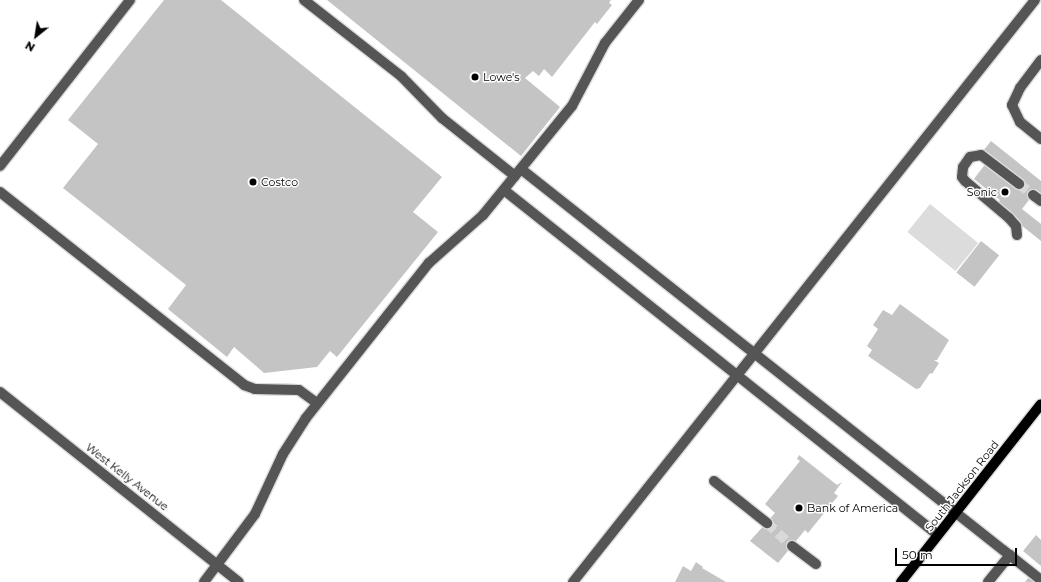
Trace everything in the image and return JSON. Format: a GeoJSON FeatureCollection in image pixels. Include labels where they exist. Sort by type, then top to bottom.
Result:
{"type":"FeatureCollection","features":[{"type":"Feature","properties":{"kind":"main road","name":"South Jackson Road"},"geometry":{"type":"LineString","coordinates":[[901,582],[1041,404]]}},
{"type":"Feature","properties":{"kind":"street"},"geometry":{"type":"LineString","coordinates":[[0,166],[130,0]]}},
{"type":"Feature","properties":{"kind":"street"},"geometry":{"type":"LineString","coordinates":[[304,0],[401,76],[442,118],[518,173],[754,354],[1041,580]]}},
{"type":"Feature","properties":{"kind":"street"},"geometry":{"type":"LineString","coordinates":[[204,582],[255,514],[293,435],[429,264],[483,215],[572,106],[605,43],[639,0]]}},
{"type":"Feature","properties":{"kind":"street"},"geometry":{"type":"LineString","coordinates":[[573,582],[1035,0]]}},
{"type":"Feature","properties":{"kind":"street"},"geometry":{"type":"LineString","coordinates":[[1041,60],[1020,88],[1012,105],[1020,122],[1041,139]]}},
{"type":"Feature","properties":{"kind":"street"},"geometry":{"type":"LineString","coordinates":[[1017,235],[1016,226],[1009,218],[965,181],[962,177],[963,167],[970,157],[981,155],[1019,184]]}},
{"type":"Feature","properties":{"kind":"street"},"geometry":{"type":"LineString","coordinates":[[504,190],[938,535]]}},
{"type":"Feature","properties":{"kind":"street"},"geometry":{"type":"LineString","coordinates":[[0,192],[244,385],[255,389],[300,390],[317,403]]}},
{"type":"Feature","properties":{"kind":"street","name":"West Kelly Avenue"},"geometry":{"type":"LineString","coordinates":[[0,392],[240,582]]}},
{"type":"Feature","properties":{"kind":"street"},"geometry":{"type":"LineString","coordinates":[[714,481],[767,523]]}},
{"type":"Feature","properties":{"kind":"street"},"geometry":{"type":"LineString","coordinates":[[792,546],[816,564]]}},
{"type":"Feature","properties":{"kind":"street"},"geometry":{"type":"LineString","coordinates":[[988,582],[1010,555]]}},
{"type":"Feature","properties":{"kind":"shaded area"},"geometry":{"type":"Polygon","coordinates":[[[930,204],[978,243],[956,271],[907,232],[930,204]]]}},
{"type":"Feature","properties":{"kind":"building","name":"Costco"},"geometry":{"type":"Polygon","coordinates":[[[164,0],[221,0],[442,177],[413,212],[438,232],[337,357],[330,351],[317,367],[264,373],[234,347],[227,357],[168,309],[186,285],[63,188],[98,144],[68,120],[164,0]]]}},
{"type":"Feature","properties":{"kind":"building","name":"Lowe's"},"geometry":{"type":"Polygon","coordinates":[[[327,0],[611,0],[609,3],[612,5],[597,24],[595,22],[552,77],[544,69],[539,76],[533,71],[525,78],[560,107],[521,156],[327,0]]]}},
{"type":"Feature","properties":{"kind":"building"},"geometry":{"type":"Polygon","coordinates":[[[991,141],[1041,181],[1041,197],[1035,192],[1022,209],[1041,224],[1041,241],[996,205],[1000,200],[974,179],[986,163],[983,151],[991,141]]]}},
{"type":"Feature","properties":{"kind":"building"},"geometry":{"type":"Polygon","coordinates":[[[981,241],[999,255],[974,287],[956,273],[981,241]]]}},
{"type":"Feature","properties":{"kind":"building"},"geometry":{"type":"Polygon","coordinates":[[[900,304],[949,340],[937,360],[934,360],[939,363],[932,374],[930,373],[920,388],[916,389],[868,356],[872,350],[867,346],[878,329],[873,325],[883,310],[892,315],[900,304]]]}},
{"type":"Feature","properties":{"kind":"building","name":"Bank of America"},"geometry":{"type":"Polygon","coordinates":[[[799,455],[837,485],[842,482],[834,493],[838,496],[808,533],[805,530],[778,563],[750,541],[775,513],[765,504],[800,461],[797,459],[799,455]]]}},
{"type":"Feature","properties":{"kind":"building"},"geometry":{"type":"Polygon","coordinates":[[[1036,535],[1041,540],[1041,566],[1023,551],[1036,535]]]}},
{"type":"Feature","properties":{"kind":"building"},"geometry":{"type":"Polygon","coordinates":[[[696,562],[703,567],[702,568],[726,582],[675,582],[683,566],[691,571],[696,562]]]}},
{"type":"Feature","properties":{"kind":"building"},"geometry":{"type":"Polygon","coordinates":[[[1029,577],[1036,582],[1025,582],[1029,577]]]}},
{"type":"Feature","properties":{"kind":"tunnel"},"geometry":{"type":"LineString","coordinates":[[1019,184],[1033,195]]}},
{"type":"Feature","properties":{"kind":"tunnel"},"geometry":{"type":"LineString","coordinates":[[767,523],[792,546]]}},
{"type":"Feature","properties":{"kind":"place","name":"Lowe's"},"geometry":{"type":"Point","coordinates":[475,77]}},
{"type":"Feature","properties":{"kind":"place","name":"Costco"},"geometry":{"type":"Point","coordinates":[253,182]}},
{"type":"Feature","properties":{"kind":"place","name":"Sonic"},"geometry":{"type":"Point","coordinates":[1005,192]}},
{"type":"Feature","properties":{"kind":"place","name":"Bank of America"},"geometry":{"type":"Point","coordinates":[799,508]}}]}
